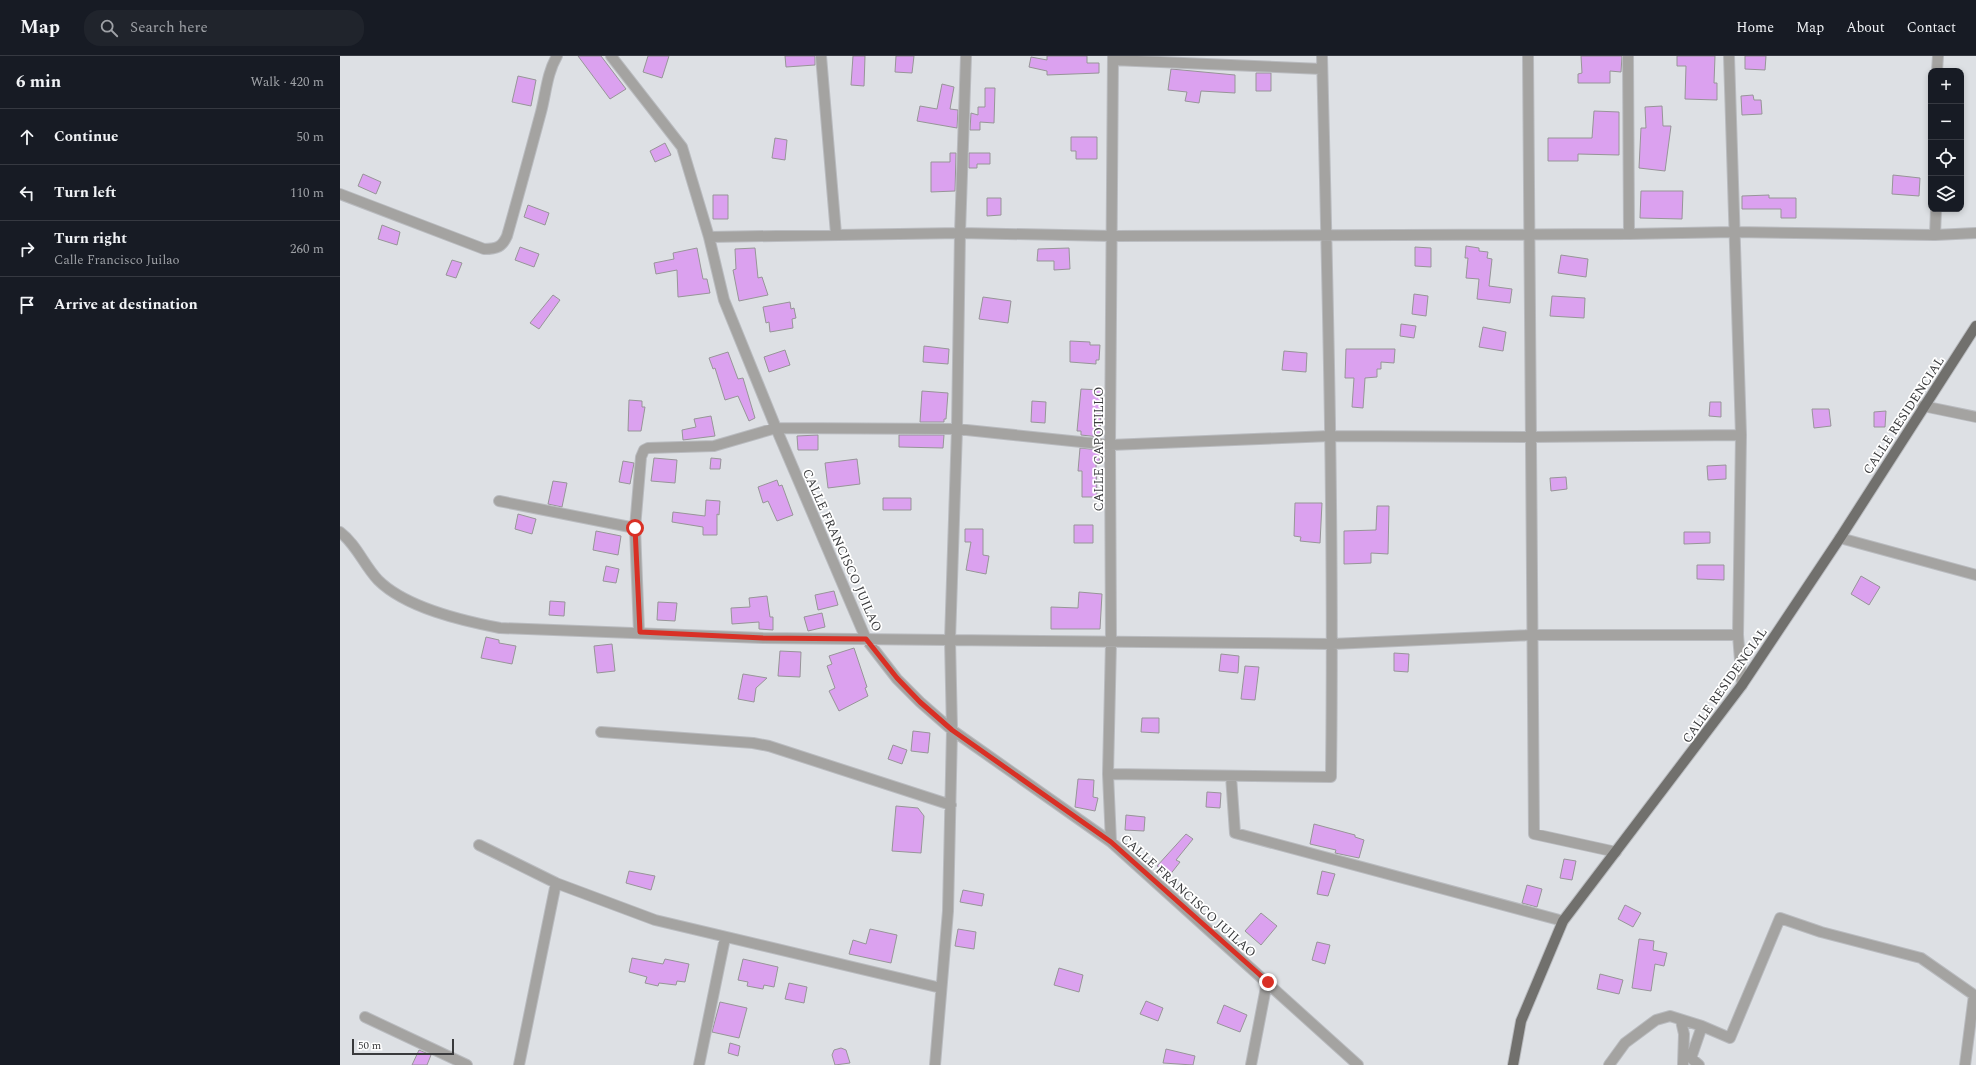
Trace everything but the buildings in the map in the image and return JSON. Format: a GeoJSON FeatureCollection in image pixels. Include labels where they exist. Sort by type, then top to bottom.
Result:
{"type":"FeatureCollection","features":[{"type":"Feature","properties":{"kind":"main road","name":"CALLE RESIDENCIAL"},"geometry":{"type":"LineString","coordinates":[[1513,1065],[1521,1021],[1563,922],[1742,685],[1840,538],[1923,406],[1976,326]]}},
{"type":"Feature","properties":{"kind":"street"},"geometry":{"type":"LineString","coordinates":[[340,194],[484,249],[498,248],[503,245],[507,236],[540,117],[552,64],[557,56]]}},
{"type":"Feature","properties":{"kind":"street","name":"CALLE FRANCISCO JUILAO"},"geometry":{"type":"LineString","coordinates":[[611,56],[682,147],[709,237],[724,300],[776,428],[866,639],[897,678],[920,702],[952,730],[1111,842],[1268,982],[1358,1065]]}},
{"type":"Feature","properties":{"kind":"street"},"geometry":{"type":"LineString","coordinates":[[821,56],[836,234]]}},
{"type":"Feature","properties":{"kind":"street"},"geometry":{"type":"LineString","coordinates":[[935,1065],[948,911],[952,730],[950,640],[958,429],[960,233],[966,56]]}},
{"type":"Feature","properties":{"kind":"street"},"geometry":{"type":"LineString","coordinates":[[1108,774],[1331,777],[1332,644],[1330,436],[1322,56]]}},
{"type":"Feature","properties":{"kind":"street"},"geometry":{"type":"LineString","coordinates":[[1528,56],[1531,635],[1534,834],[1616,852]]}},
{"type":"Feature","properties":{"kind":"street"},"geometry":{"type":"LineString","coordinates":[[1628,56],[1629,234]]}},
{"type":"Feature","properties":{"kind":"street"},"geometry":{"type":"LineString","coordinates":[[1729,56],[1741,435],[1738,635],[1742,685]]}},
{"type":"Feature","properties":{"kind":"street"},"geometry":{"type":"LineString","coordinates":[[1937,68],[1938,56]]}},
{"type":"Feature","properties":{"kind":"street"},"geometry":{"type":"LineString","coordinates":[[1113,58],[1322,69]]}},
{"type":"Feature","properties":{"kind":"street","name":"CALLE CAPOTILLO"},"geometry":{"type":"LineString","coordinates":[[1111,842],[1108,774],[1112,642],[1110,445],[1113,236],[1113,58]]}},
{"type":"Feature","properties":{"kind":"street"},"geometry":{"type":"LineString","coordinates":[[1935,235],[1936,212]]}},
{"type":"Feature","properties":{"kind":"street"},"geometry":{"type":"LineString","coordinates":[[709,237],[960,233],[1113,236],[1629,234],[1734,232],[1935,235],[1976,233]]}},
{"type":"Feature","properties":{"kind":"street"},"geometry":{"type":"LineString","coordinates":[[1923,406],[1976,417]]}},
{"type":"Feature","properties":{"kind":"street"},"geometry":{"type":"LineString","coordinates":[[640,632],[635,528],[641,457],[644,450],[656,447],[714,446],[776,428],[958,429],[1110,445],[1330,436],[1530,437],[1741,435]]}},
{"type":"Feature","properties":{"kind":"street"},"geometry":{"type":"LineString","coordinates":[[499,501],[635,528]]}},
{"type":"Feature","properties":{"kind":"street"},"geometry":{"type":"LineString","coordinates":[[340,532],[347,537],[368,568],[379,581],[394,593],[439,613],[468,622],[500,628],[640,632],[763,638],[1332,644],[1531,635],[1738,635]]}},
{"type":"Feature","properties":{"kind":"street"},"geometry":{"type":"LineString","coordinates":[[1840,538],[1976,575]]}},
{"type":"Feature","properties":{"kind":"street"},"geometry":{"type":"LineString","coordinates":[[601,732],[759,744],[951,805]]}},
{"type":"Feature","properties":{"kind":"street"},"geometry":{"type":"LineString","coordinates":[[1231,776],[1235,833],[1563,922]]}},
{"type":"Feature","properties":{"kind":"street"},"geometry":{"type":"LineString","coordinates":[[479,845],[556,883],[655,920],[725,938],[941,988]]}},
{"type":"Feature","properties":{"kind":"street"},"geometry":{"type":"LineString","coordinates":[[519,1065],[556,883]]}},
{"type":"Feature","properties":{"kind":"street"},"geometry":{"type":"LineString","coordinates":[[1609,1065],[1625,1043],[1656,1020],[1670,1016],[1681,1021],[1702,1026],[1730,1038],[1780,918],[1821,932],[1921,958],[1974,995],[1966,1065]]}},
{"type":"Feature","properties":{"kind":"street"},"geometry":{"type":"LineString","coordinates":[[699,1065],[725,938]]}},
{"type":"Feature","properties":{"kind":"street"},"geometry":{"type":"LineString","coordinates":[[1251,1065],[1268,982]]}},
{"type":"Feature","properties":{"kind":"street"},"geometry":{"type":"LineString","coordinates":[[365,1017],[467,1065]]}},
{"type":"Feature","properties":{"kind":"street"},"geometry":{"type":"LineString","coordinates":[[1681,1021],[1684,1034],[1683,1065]]}},
{"type":"Feature","properties":{"kind":"street"},"geometry":{"type":"LineString","coordinates":[[1693,1063],[1702,1026]]}},
{"type":"Feature","properties":{"kind":"route"},"geometry":{"type":"LineString","coordinates":[[635,528],[640,632],[763,638],[866,639],[897,678],[920,702],[952,730],[1111,842],[1268,982]]}}]}
